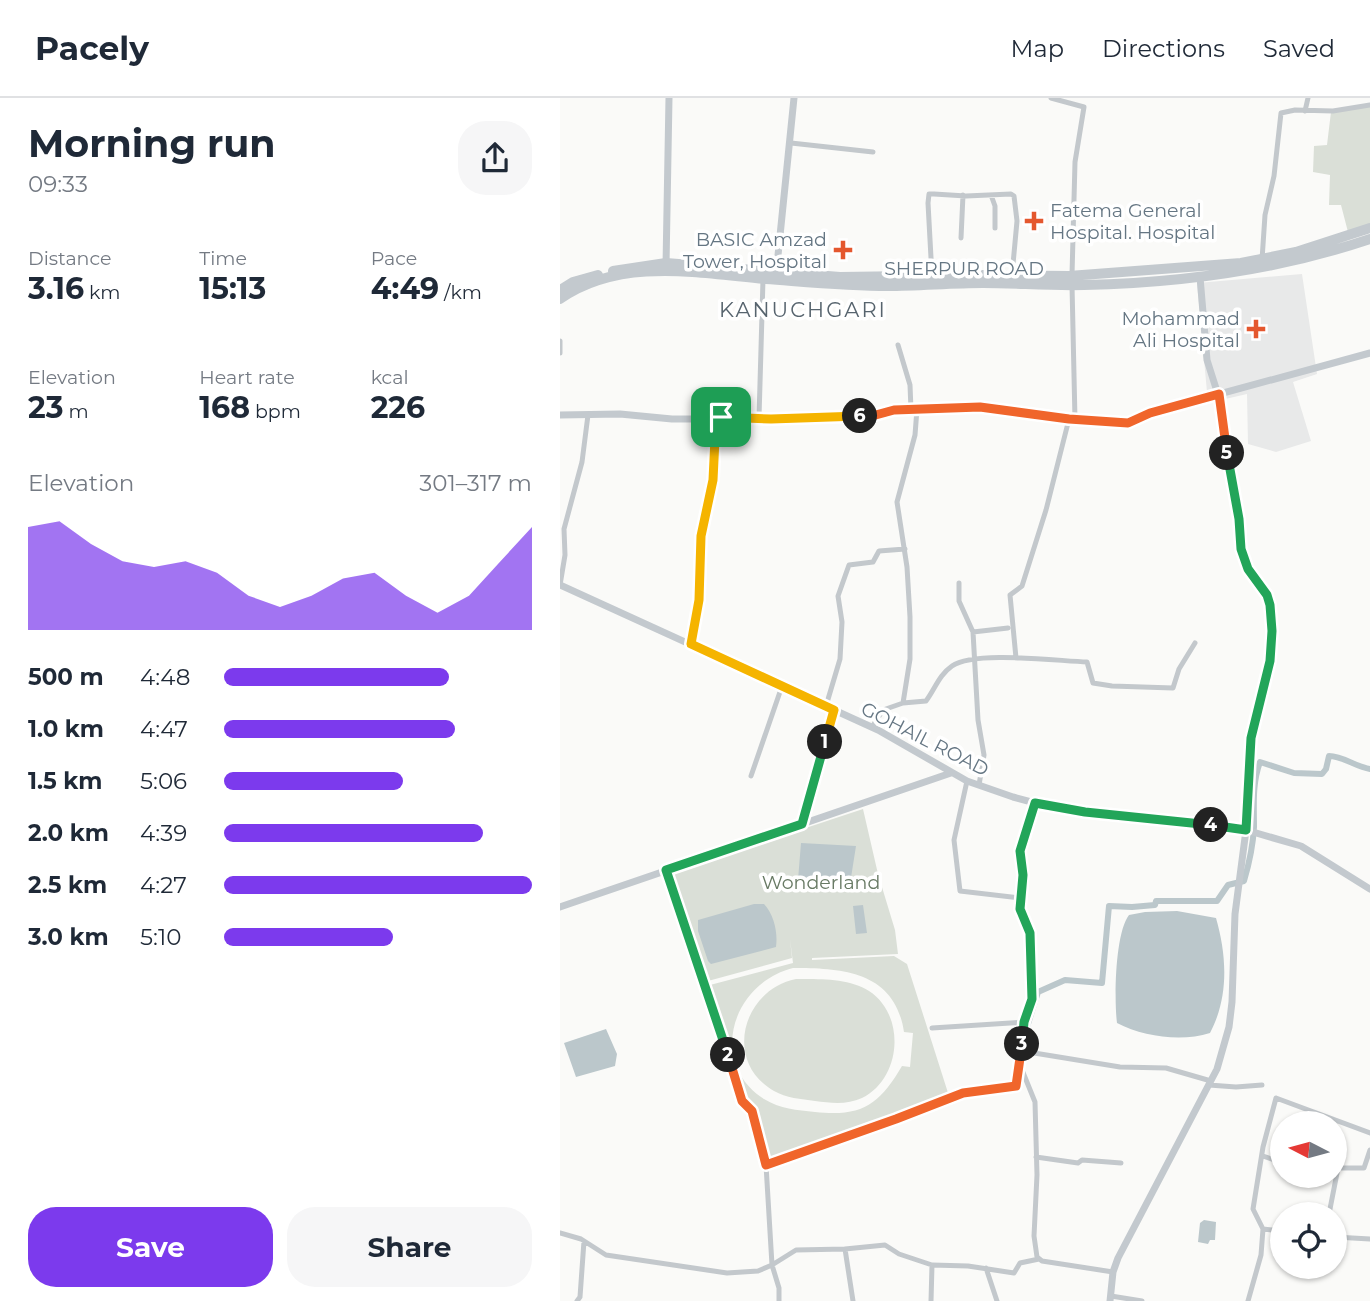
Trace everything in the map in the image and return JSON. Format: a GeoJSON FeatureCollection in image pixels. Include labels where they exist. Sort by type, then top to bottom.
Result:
{"type":"FeatureCollection","features":[{"type":"Feature","properties":{"kind":"highway","name":"SHERPUR ROAD"},"geometry":{"type":"LineString","coordinates":[[560,299],[564,287],[666,266],[888,286],[1200,276],[1262,263],[1370,228]]}},
{"type":"Feature","properties":{"kind":"highway","name":"SHERPUR ROAD"},"geometry":{"type":"LineString","coordinates":[[666,266],[763,279],[776,276],[1012,275],[1072,281],[1307,259],[1370,239]]}},
{"type":"Feature","properties":{"kind":"street"},"geometry":{"type":"LineString","coordinates":[[666,266],[669,98]]}},
{"type":"Feature","properties":{"kind":"street"},"geometry":{"type":"LineString","coordinates":[[776,276],[794,98]]}},
{"type":"Feature","properties":{"kind":"street"},"geometry":{"type":"LineString","coordinates":[[1016,658],[1010,595],[1022,586],[1072,419],[1075,162],[1084,107],[1051,98]]}},
{"type":"Feature","properties":{"kind":"street"},"geometry":{"type":"LineString","coordinates":[[1305,111],[1308,98]]}},
{"type":"Feature","properties":{"kind":"street"},"geometry":{"type":"LineString","coordinates":[[1262,263],[1280,116],[1286,111],[1333,111],[1370,105]]}},
{"type":"Feature","properties":{"kind":"street"},"geometry":{"type":"LineString","coordinates":[[791,143],[873,152]]}},
{"type":"Feature","properties":{"kind":"street"},"geometry":{"type":"LineString","coordinates":[[932,276],[929,194],[1011,194],[1016,203],[1017,221],[1012,275]]}},
{"type":"Feature","properties":{"kind":"street"},"geometry":{"type":"LineString","coordinates":[[961,238],[963,195]]}},
{"type":"Feature","properties":{"kind":"street"},"geometry":{"type":"LineString","coordinates":[[991,195],[995,205],[995,228]]}},
{"type":"Feature","properties":{"kind":"street"},"geometry":{"type":"LineString","coordinates":[[1142,1301],[1110,1298],[1113,1272],[1125,1241],[1210,1083],[1221,1055],[1231,1015],[1239,878],[1251,831],[1251,738],[1270,661],[1272,631],[1267,595],[1248,569],[1241,549],[1239,519],[1219,394],[1207,360],[1200,276]]}},
{"type":"Feature","properties":{"kind":"street"},"geometry":{"type":"LineString","coordinates":[[758,418],[763,279]]}},
{"type":"Feature","properties":{"kind":"street"},"geometry":{"type":"LineString","coordinates":[[560,341],[560,353]]}},
{"type":"Feature","properties":{"kind":"street"},"geometry":{"type":"LineString","coordinates":[[898,345],[910,385],[915,435],[897,502],[905,549],[911,638],[903,703]]}},
{"type":"Feature","properties":{"kind":"street"},"geometry":{"type":"LineString","coordinates":[[560,415],[620,414],[672,419],[872,416],[894,410],[980,407],[1128,423],[1150,413],[1370,353]]}},
{"type":"Feature","properties":{"kind":"street"},"geometry":{"type":"LineString","coordinates":[[560,585],[565,555],[564,529],[582,462],[588,415]]}},
{"type":"Feature","properties":{"kind":"street"},"geometry":{"type":"LineString","coordinates":[[691,644],[699,600],[701,536],[713,480],[716,418]]}},
{"type":"Feature","properties":{"kind":"street"},"geometry":{"type":"LineString","coordinates":[[802,824],[840,659],[842,622],[838,596],[849,565],[873,562],[879,551],[905,549]]}},
{"type":"Feature","properties":{"kind":"street"},"geometry":{"type":"LineString","coordinates":[[959,583],[959,601],[973,632],[978,720],[984,755],[979,785]]}},
{"type":"Feature","properties":{"kind":"street","name":"GOHAIL ROAD"},"geometry":{"type":"LineString","coordinates":[[560,585],[872,727],[942,765],[967,782],[1035,803],[1085,812],[1251,831],[1301,846],[1370,889]]}},
{"type":"Feature","properties":{"kind":"street"},"geometry":{"type":"LineString","coordinates":[[973,632],[1008,628]]}},
{"type":"Feature","properties":{"kind":"street"},"geometry":{"type":"LineString","coordinates":[[872,727],[883,710],[903,703],[926,701],[940,675],[954,664],[975,659],[1016,658],[1087,662],[1093,683],[1173,688],[1179,669],[1195,643]]}},
{"type":"Feature","properties":{"kind":"street"},"geometry":{"type":"LineString","coordinates":[[751,776],[782,686]]}},
{"type":"Feature","properties":{"kind":"street"},"geometry":{"type":"LineString","coordinates":[[560,907],[951,773]]}},
{"type":"Feature","properties":{"kind":"street"},"geometry":{"type":"LineString","coordinates":[[967,782],[954,840],[960,891],[1020,898]]}},
{"type":"Feature","properties":{"kind":"street"},"geometry":{"type":"LineString","coordinates":[[766,1165],[963,1093],[1016,1086],[1024,1022],[1032,999],[1030,933],[1020,909],[1023,875],[1020,851],[1035,803]]}},
{"type":"Feature","properties":{"kind":"street"},"geometry":{"type":"LineString","coordinates":[[666,870],[742,1101],[752,1111],[766,1165],[772,1265],[779,1288],[779,1301]]}},
{"type":"Feature","properties":{"kind":"street"},"geometry":{"type":"LineString","coordinates":[[1370,879],[1370,889]]}},
{"type":"Feature","properties":{"kind":"street"},"geometry":{"type":"LineString","coordinates":[[932,1028],[1024,1022]]}},
{"type":"Feature","properties":{"kind":"street"},"geometry":{"type":"LineString","coordinates":[[1022,1051],[1120,1067],[1166,1068],[1210,1083],[1236,1087],[1262,1085]]}},
{"type":"Feature","properties":{"kind":"street"},"geometry":{"type":"LineString","coordinates":[[1020,1065],[1035,1102],[1034,1236],[1039,1259]]}},
{"type":"Feature","properties":{"kind":"street"},"geometry":{"type":"LineString","coordinates":[[1248,1301],[1261,1255],[1263,1229],[1253,1209],[1263,1147],[1276,1098],[1370,1133]]}},
{"type":"Feature","properties":{"kind":"street"},"geometry":{"type":"LineString","coordinates":[[1331,1202],[1338,1168],[1364,1168],[1370,1150]]}},
{"type":"Feature","properties":{"kind":"street"},"geometry":{"type":"LineString","coordinates":[[1263,1156],[1270,1158]]}},
{"type":"Feature","properties":{"kind":"street"},"geometry":{"type":"LineString","coordinates":[[1036,1157],[1078,1163],[1082,1160],[1121,1163]]}},
{"type":"Feature","properties":{"kind":"street"},"geometry":{"type":"LineString","coordinates":[[1263,1229],[1270,1230]]}},
{"type":"Feature","properties":{"kind":"street"},"geometry":{"type":"LineString","coordinates":[[560,1233],[584,1241],[606,1255],[727,1273],[758,1271],[796,1250],[845,1250],[885,1245],[899,1254],[932,1265],[986,1268],[1014,1273],[1020,1263],[1039,1259],[1113,1272]]}},
{"type":"Feature","properties":{"kind":"street"},"geometry":{"type":"LineString","coordinates":[[1347,1238],[1370,1239]]}},
{"type":"Feature","properties":{"kind":"street"},"geometry":{"type":"LineString","coordinates":[[577,1301],[580,1297],[584,1241]]}},
{"type":"Feature","properties":{"kind":"street"},"geometry":{"type":"LineString","coordinates":[[845,1250],[852,1301]]}},
{"type":"Feature","properties":{"kind":"street"},"geometry":{"type":"LineString","coordinates":[[931,1301],[932,1265]]}},
{"type":"Feature","properties":{"kind":"street"},"geometry":{"type":"LineString","coordinates":[[986,1268],[997,1301]]}},
{"type":"Feature","properties":{"kind":"shaded area","name":"Mohammad Ali Hospital"},"geometry":{"type":"Polygon","coordinates":[[[1302,274],[1317,374],[1293,382],[1311,441],[1276,452],[1248,444],[1247,394],[1208,403],[1197,283],[1302,274]]]}},
{"type":"Feature","properties":{"kind":"shaded area"},"geometry":{"type":"Polygon","coordinates":[[[801,843],[856,846],[850,884],[798,880],[801,843]]]}},
{"type":"Feature","properties":{"kind":"shaded area"},"geometry":{"type":"Polygon","coordinates":[[[754,904],[764,904],[773,918],[776,947],[711,964],[698,931],[698,920],[754,904]]]}},
{"type":"Feature","properties":{"kind":"shaded area"},"geometry":{"type":"Polygon","coordinates":[[[863,905],[867,933],[856,934],[853,906],[863,905]]]}},
{"type":"Feature","properties":{"kind":"shaded area"},"geometry":{"type":"Polygon","coordinates":[[[1177,911],[1216,918],[1224,976],[1220,1005],[1210,1033],[1163,1037],[1139,1032],[1117,1023],[1118,951],[1124,924],[1129,915],[1177,911]]]}},
{"type":"Feature","properties":{"kind":"shaded area"},"geometry":{"type":"Polygon","coordinates":[[[606,1029],[617,1054],[615,1066],[576,1077],[564,1043],[606,1029]]]}},
{"type":"Feature","properties":{"kind":"shaded area"},"geometry":{"type":"Polygon","coordinates":[[[1204,1220],[1216,1222],[1215,1240],[1210,1240],[1208,1244],[1198,1242],[1200,1223],[1204,1220]]]}},
{"type":"Feature","properties":{"kind":"green space"},"geometry":{"type":"Polygon","coordinates":[[[1370,106],[1370,225],[1348,232],[1341,205],[1329,205],[1330,175],[1313,172],[1314,146],[1327,145],[1331,112],[1370,106]]]}},
{"type":"Feature","properties":{"kind":"green space","name":"Wonderland"},"geometry":{"type":"Polygon","coordinates":[[[863,809],[878,874],[895,930],[898,954],[812,960],[894,956],[907,964],[949,1096],[768,1163],[754,1109],[746,1101],[710,985],[793,963],[790,939],[792,958],[708,981],[670,873],[863,809]],[[793,968],[772,977],[754,990],[742,1007],[734,1026],[732,1046],[736,1066],[747,1084],[764,1099],[776,1105],[795,1110],[831,1113],[868,1106],[885,1090],[902,1066],[910,1067],[913,1033],[904,1032],[899,1012],[890,997],[878,985],[848,972],[793,968]]]}},
{"type":"Feature","properties":{"kind":"green space"},"geometry":{"type":"Polygon","coordinates":[[[796,979],[834,980],[861,987],[881,1002],[889,1015],[894,1030],[892,1062],[875,1089],[862,1098],[833,1103],[784,1095],[774,1091],[758,1078],[748,1063],[744,1046],[746,1028],[752,1012],[763,997],[777,986],[796,979]]]}},
{"type":"Feature","properties":{"kind":"waterway"},"geometry":{"type":"LineString","coordinates":[[1027,1027],[1038,992],[1065,980],[1102,983],[1109,906],[1155,905],[1156,901],[1217,901],[1228,885],[1244,881],[1253,841],[1255,786],[1260,762],[1294,773],[1322,774],[1329,756],[1370,769]]}},
{"type":"Feature","properties":{"kind":"place","name":"Fatema General Hospital. Hospital"},"geometry":{"type":"Point","coordinates":[1034,221]}},
{"type":"Feature","properties":{"kind":"place","name":"BASIC Amzad Tower, Hospital"},"geometry":{"type":"Point","coordinates":[843,250]}},
{"type":"Feature","properties":{"kind":"place","name":"Mohammad Ali Hospital"},"geometry":{"type":"Point","coordinates":[1256,329]}},
{"type":"Feature","properties":{"kind":"district","name":"KANUCHGARI"},"geometry":{"type":"Point","coordinates":[803,309]}},
{"type":"Feature","properties":{"kind":"route"},"geometry":{"type":"LineString","coordinates":[[1219,394],[1239,519],[1241,549],[1248,569],[1267,595],[1272,631],[1270,661],[1251,738],[1246,830],[1085,812],[1035,803],[1020,851],[1023,875],[1019,900],[1023,919],[1030,933],[1032,999],[1024,1022],[1016,1086],[1003,1090],[963,1093],[766,1165],[752,1111],[742,1101],[666,870],[802,824],[834,710],[691,644],[699,600],[701,536],[715,463],[716,418],[721,417],[771,419],[872,416],[894,410],[980,407],[1069,419],[1128,423],[1150,413],[1219,394]]}}]}
